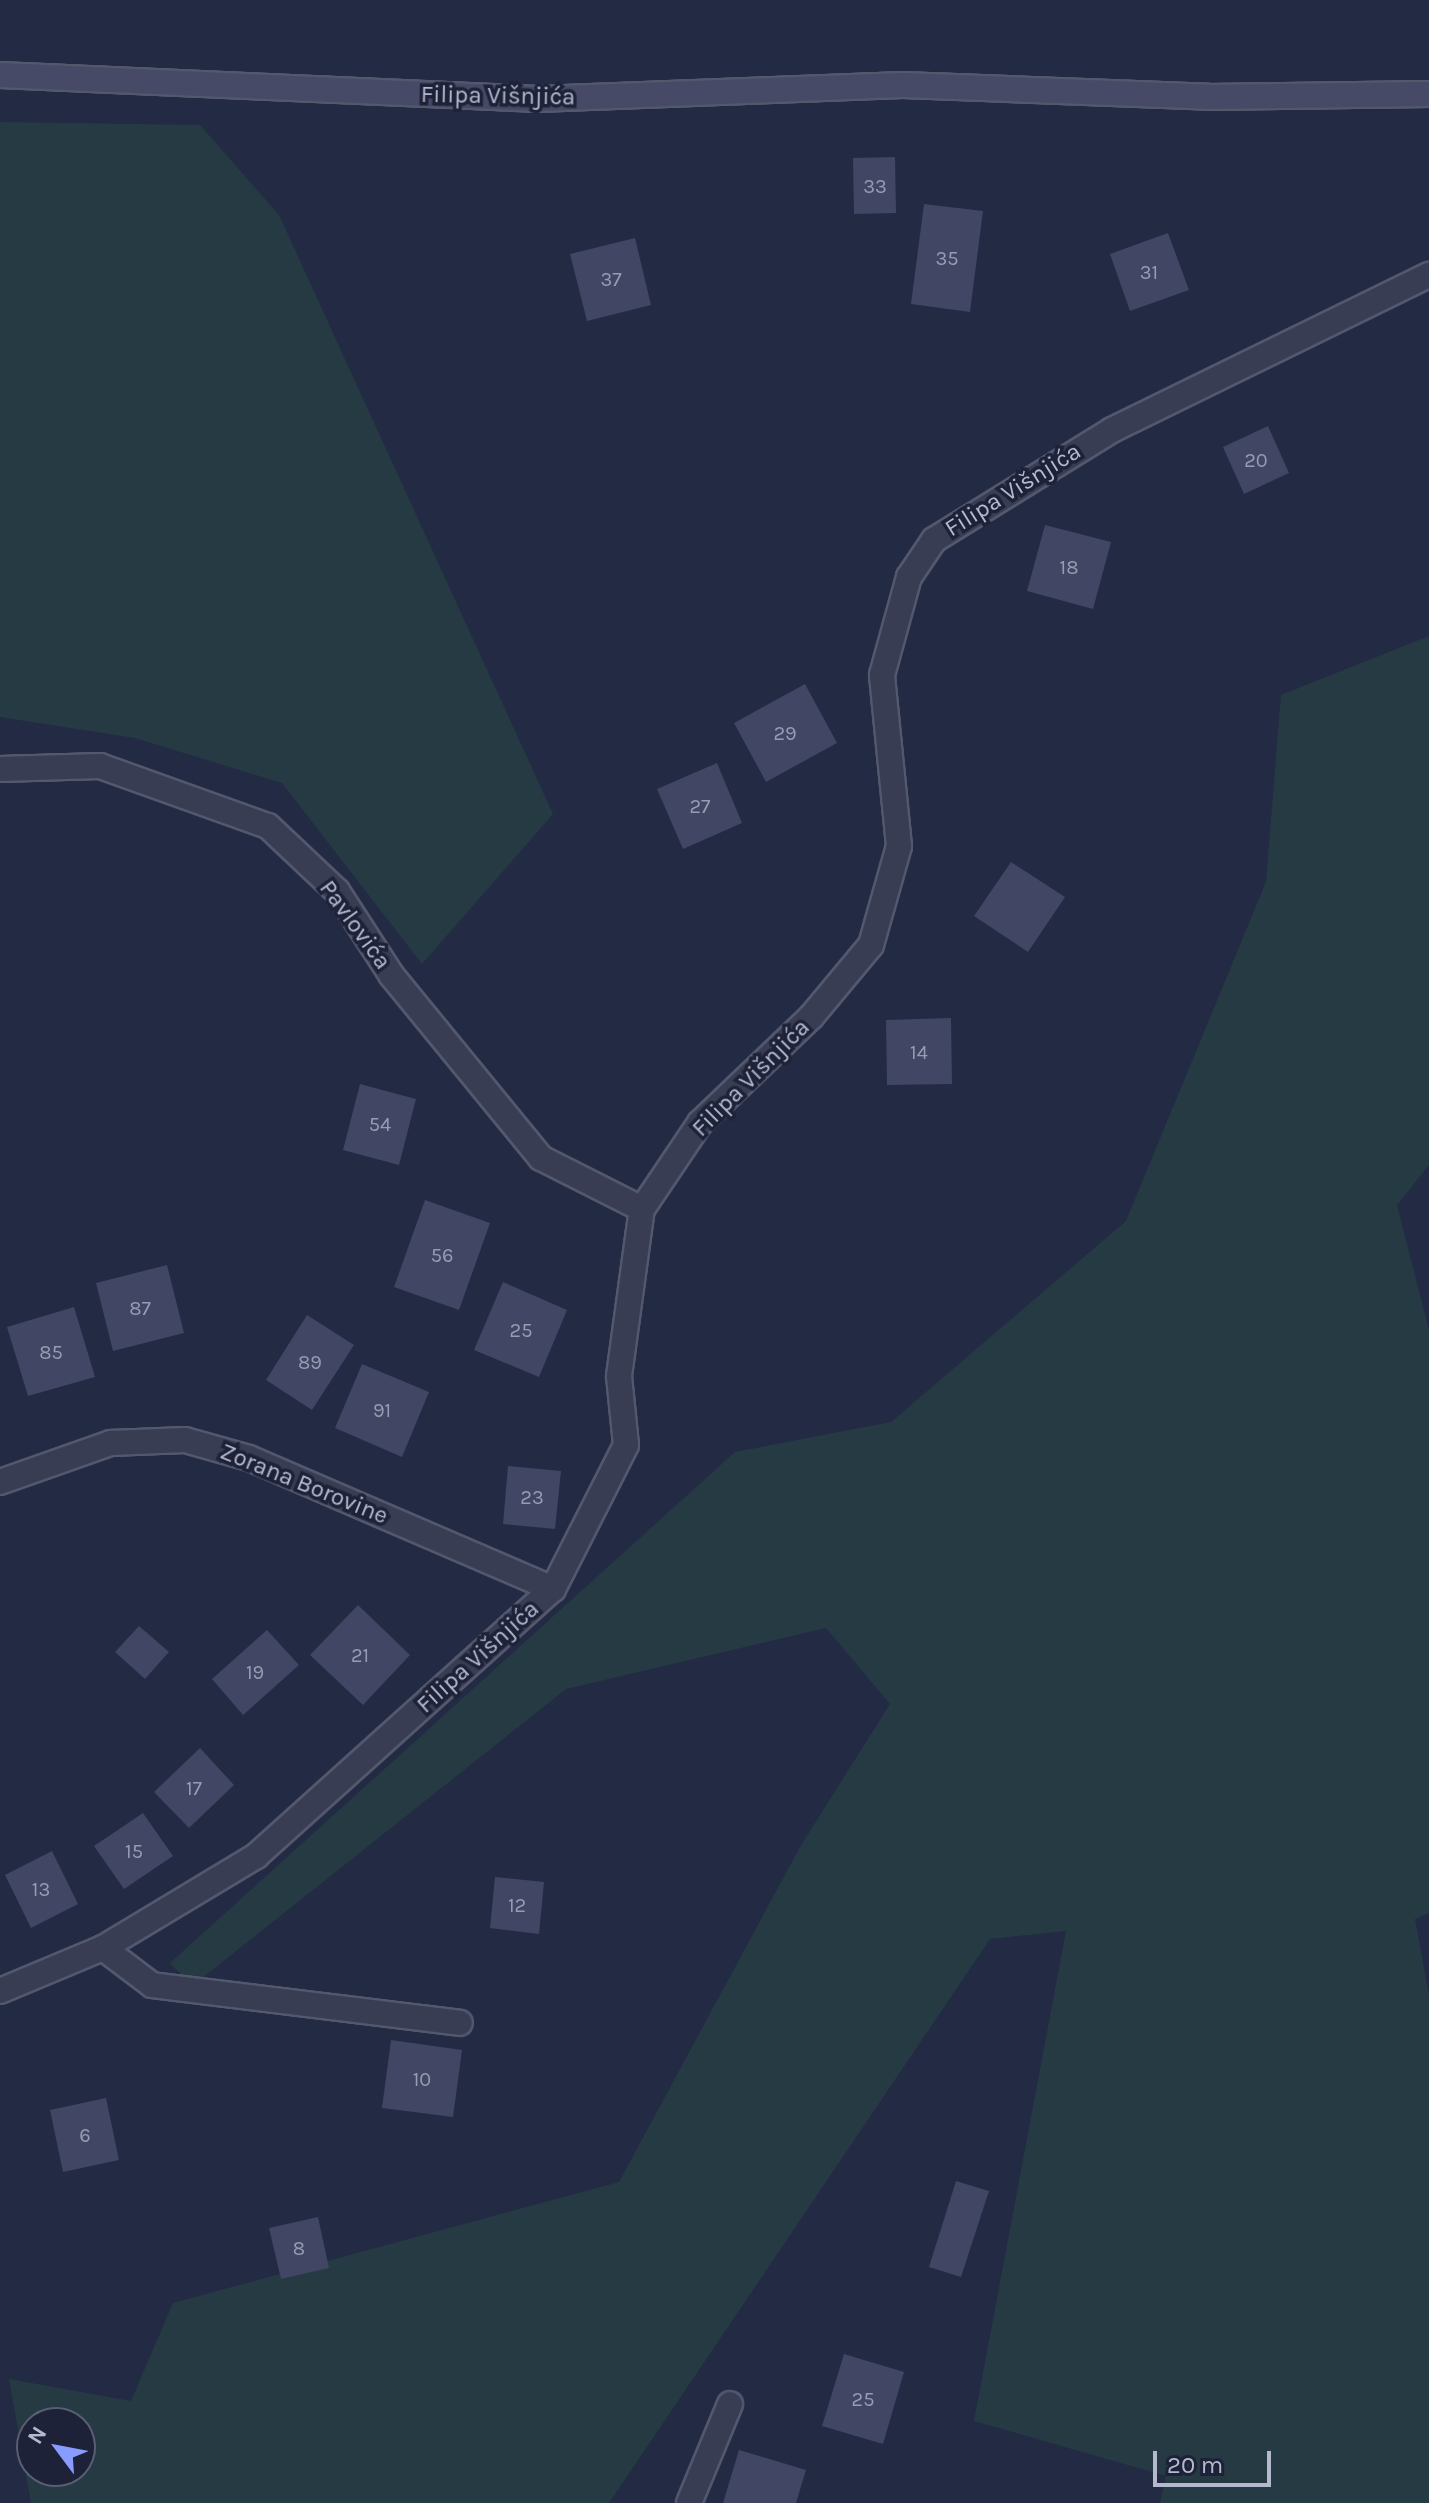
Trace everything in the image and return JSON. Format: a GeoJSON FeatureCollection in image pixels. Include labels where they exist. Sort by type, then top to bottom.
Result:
{"type":"FeatureCollection","features":[{"type":"Feature","properties":{"kind":"main road","name":"Filipa Višnjića"},"geometry":{"type":"LineString","coordinates":[[0,75],[538,99],[903,85],[1209,97],[1429,94]]}},
{"type":"Feature","properties":{"kind":"street","name":"Filipa Višnjića"},"geometry":{"type":"LineString","coordinates":[[0,1991],[103,1948],[256,1856],[553,1589],[626,1445],[619,1376],[642,1209],[700,1123],[811,1017],[871,945],[899,846],[882,675],[909,577],[934,540],[1112,430],[1429,275]]}},
{"type":"Feature","properties":{"kind":"street","name":"Pavlovića"},"geometry":{"type":"LineString","coordinates":[[0,769],[100,766],[268,826],[337,891],[392,976],[541,1158],[642,1209]]}},
{"type":"Feature","properties":{"kind":"street","name":"Zorana Borovine"},"geometry":{"type":"LineString","coordinates":[[0,1482],[111,1443],[185,1440],[249,1458],[553,1589]]}},
{"type":"Feature","properties":{"kind":"street"},"geometry":{"type":"LineString","coordinates":[[103,1948],[152,1985],[460,2023]]}},
{"type":"Feature","properties":{"kind":"street"},"geometry":{"type":"LineString","coordinates":[[689,2503],[730,2404]]}},
{"type":"Feature","properties":{"kind":"shaded area"},"geometry":{"type":"Polygon","coordinates":[[[0,122],[200,125],[279,215],[553,814],[422,964],[282,783],[135,738],[0,717],[0,122]]]}},
{"type":"Feature","properties":{"kind":"shaded area"},"geometry":{"type":"Polygon","coordinates":[[[1429,636],[1429,1165],[1397,1205],[1429,1330],[1429,1913],[1415,1919],[1429,1995],[1429,2503],[1160,2503],[1166,2476],[974,2421],[1066,1931],[990,1939],[609,2503],[31,2503],[28,2487],[96,2487],[96,2407],[16,2407],[16,2418],[9,2379],[131,2401],[173,2303],[619,2182],[800,1847],[890,1704],[826,1628],[566,1689],[192,1986],[170,1963],[735,1452],[891,1422],[1126,1221],[1266,882],[1281,695],[1429,636]]]}},
{"type":"Feature","properties":{"kind":"building"},"geometry":{"type":"Polygon","coordinates":[[[895,157],[896,213],[854,214],[853,158],[895,157]]]}},
{"type":"Feature","properties":{"kind":"building"},"geometry":{"type":"Polygon","coordinates":[[[924,204],[983,211],[970,312],[911,304],[924,204]]]}},
{"type":"Feature","properties":{"kind":"building"},"geometry":{"type":"Polygon","coordinates":[[[1168,233],[1189,290],[1130,311],[1110,254],[1168,233]]]}},
{"type":"Feature","properties":{"kind":"building"},"geometry":{"type":"Polygon","coordinates":[[[635,238],[651,305],[587,321],[570,254],[635,238]]]}},
{"type":"Feature","properties":{"kind":"building"},"geometry":{"type":"Polygon","coordinates":[[[1268,426],[1289,473],[1244,494],[1223,447],[1268,426]]]}},
{"type":"Feature","properties":{"kind":"building"},"geometry":{"type":"Polygon","coordinates":[[[1045,525],[1111,542],[1093,609],[1027,591],[1045,525]]]}},
{"type":"Feature","properties":{"kind":"building"},"geometry":{"type":"Polygon","coordinates":[[[805,684],[837,743],[766,782],[734,723],[805,684]]]}},
{"type":"Feature","properties":{"kind":"building"},"geometry":{"type":"Polygon","coordinates":[[[717,763],[742,823],[683,849],[657,789],[717,763]]]}},
{"type":"Feature","properties":{"kind":"building"},"geometry":{"type":"Polygon","coordinates":[[[1011,862],[1065,897],[1028,952],[974,916],[1011,862]]]}},
{"type":"Feature","properties":{"kind":"building"},"geometry":{"type":"Polygon","coordinates":[[[951,1018],[952,1084],[887,1085],[886,1020],[951,1018]]]}},
{"type":"Feature","properties":{"kind":"building"},"geometry":{"type":"Polygon","coordinates":[[[360,1084],[416,1099],[399,1165],[343,1150],[360,1084]]]}},
{"type":"Feature","properties":{"kind":"building"},"geometry":{"type":"Polygon","coordinates":[[[425,1200],[490,1223],[459,1310],[394,1287],[425,1200]]]}},
{"type":"Feature","properties":{"kind":"building"},"geometry":{"type":"Polygon","coordinates":[[[167,1265],[184,1333],[113,1351],[96,1283],[167,1265]]]}},
{"type":"Feature","properties":{"kind":"building"},"geometry":{"type":"Polygon","coordinates":[[[503,1282],[567,1310],[539,1377],[474,1350],[503,1282]]]}},
{"type":"Feature","properties":{"kind":"building"},"geometry":{"type":"Polygon","coordinates":[[[74,1307],[95,1377],[28,1396],[7,1327],[74,1307]]]}},
{"type":"Feature","properties":{"kind":"building"},"geometry":{"type":"Polygon","coordinates":[[[307,1315],[354,1345],[312,1410],[266,1380],[307,1315]]]}},
{"type":"Feature","properties":{"kind":"building"},"geometry":{"type":"Polygon","coordinates":[[[362,1364],[429,1392],[402,1457],[335,1428],[362,1364]]]}},
{"type":"Feature","properties":{"kind":"building"},"geometry":{"type":"Polygon","coordinates":[[[508,1466],[561,1471],[555,1529],[503,1524],[508,1466]]]}},
{"type":"Feature","properties":{"kind":"building"},"geometry":{"type":"Polygon","coordinates":[[[358,1605],[410,1655],[363,1705],[310,1655],[358,1605]]]}},
{"type":"Feature","properties":{"kind":"building"},"geometry":{"type":"Polygon","coordinates":[[[139,1626],[169,1652],[145,1679],[115,1652],[139,1626]]]}},
{"type":"Feature","properties":{"kind":"building"},"geometry":{"type":"Polygon","coordinates":[[[267,1630],[299,1665],[243,1715],[212,1679],[267,1630]]]}},
{"type":"Feature","properties":{"kind":"building"},"geometry":{"type":"Polygon","coordinates":[[[200,1748],[234,1785],[189,1828],[154,1792],[200,1748]]]}},
{"type":"Feature","properties":{"kind":"building"},"geometry":{"type":"Polygon","coordinates":[[[143,1813],[173,1856],[124,1889],[94,1846],[143,1813]]]}},
{"type":"Feature","properties":{"kind":"building"},"geometry":{"type":"Polygon","coordinates":[[[52,1851],[78,1904],[31,1928],[5,1875],[52,1851]]]}},
{"type":"Feature","properties":{"kind":"building"},"geometry":{"type":"Polygon","coordinates":[[[495,1877],[544,1882],[539,1934],[490,1928],[495,1877]]]}},
{"type":"Feature","properties":{"kind":"building"},"geometry":{"type":"Polygon","coordinates":[[[391,2040],[462,2050],[453,2117],[382,2108],[391,2040]]]}},
{"type":"Feature","properties":{"kind":"building"},"geometry":{"type":"Polygon","coordinates":[[[106,2098],[119,2160],[63,2172],[50,2110],[106,2098]]]}},
{"type":"Feature","properties":{"kind":"building"},"geometry":{"type":"Polygon","coordinates":[[[956,2181],[989,2191],[961,2277],[929,2267],[956,2181]]]}},
{"type":"Feature","properties":{"kind":"building"},"geometry":{"type":"Polygon","coordinates":[[[318,2217],[329,2268],[281,2279],[269,2228],[318,2217]]]}},
{"type":"Feature","properties":{"kind":"building"},"geometry":{"type":"Polygon","coordinates":[[[844,2354],[904,2372],[883,2444],[822,2426],[844,2354]]]}},
{"type":"Feature","properties":{"kind":"building"},"geometry":{"type":"Polygon","coordinates":[[[739,2450],[806,2470],[796,2503],[723,2503],[739,2450]]]}}]}
